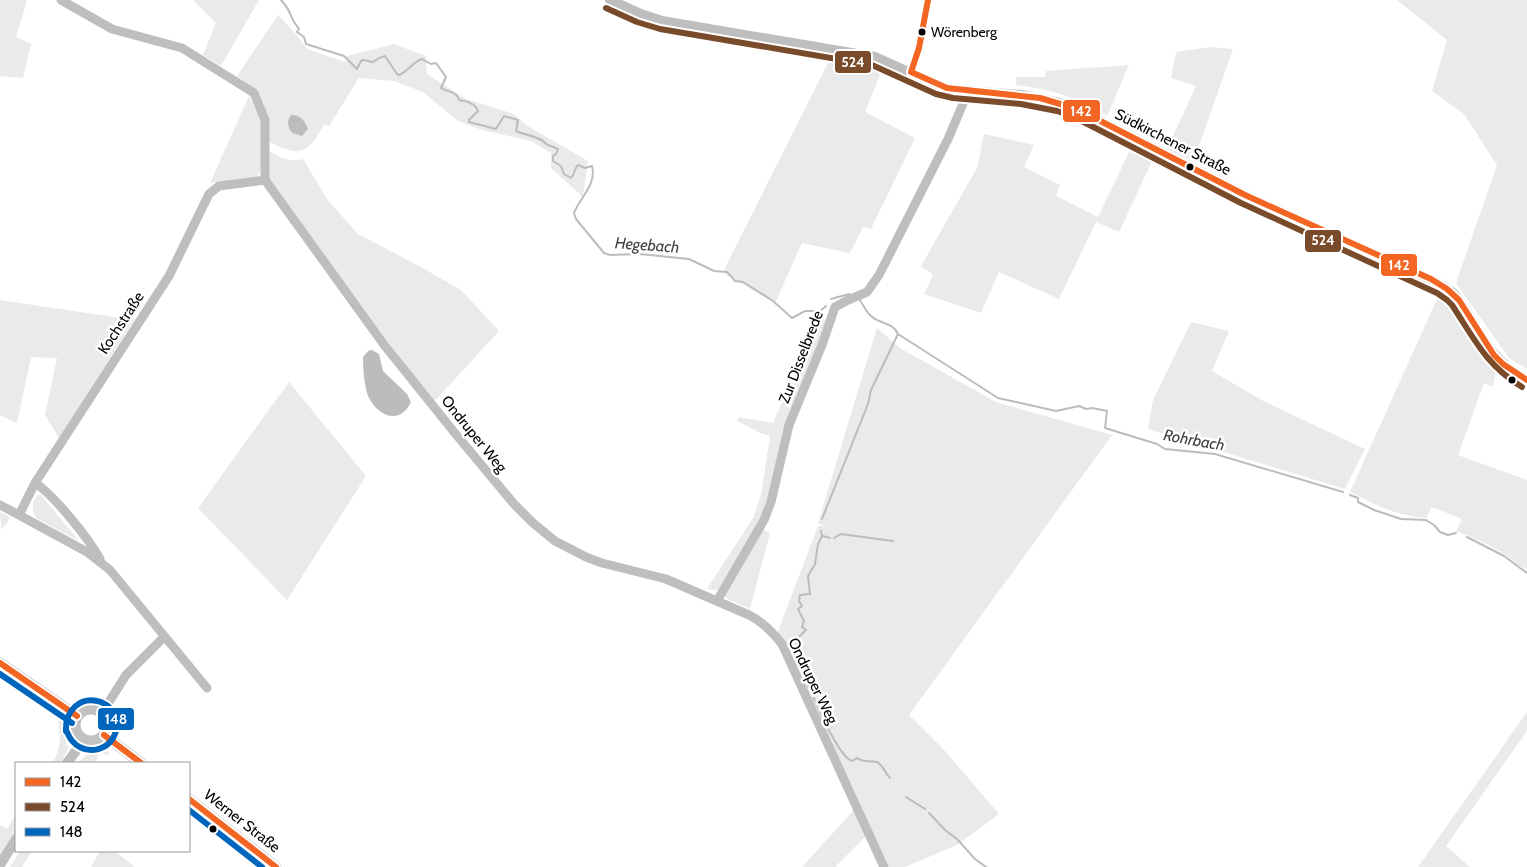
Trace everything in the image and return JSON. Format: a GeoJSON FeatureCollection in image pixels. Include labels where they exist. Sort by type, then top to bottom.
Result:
{"type":"FeatureCollection","features":[{"type":"Feature","properties":{"kind":"main road"},"geometry":{"type":"LineString","coordinates":[[0,663],[77,716]]}},
{"type":"Feature","properties":{"kind":"main road"},"geometry":{"type":"LineString","coordinates":[[88,709],[98,710],[102,713],[107,721],[107,731],[104,736],[92,742],[84,740],[75,730],[77,716],[88,709]]}},
{"type":"Feature","properties":{"kind":"main road"},"geometry":{"type":"LineString","coordinates":[[104,736],[140,762]]}},
{"type":"Feature","properties":{"kind":"main road","name":"Werner Straße"},"geometry":{"type":"LineString","coordinates":[[190,800],[276,867]]}},
{"type":"Feature","properties":{"kind":"street"},"geometry":{"type":"LineString","coordinates":[[61,0],[112,29],[182,48],[254,93],[265,120],[265,180]]}},
{"type":"Feature","properties":{"kind":"street","name":"Südkirchener Straße"},"geometry":{"type":"LineString","coordinates":[[610,0],[662,21],[875,56],[940,86],[968,92],[1040,98],[1077,109],[1245,195],[1441,284],[1459,300],[1494,355],[1509,369],[1527,380]]}},
{"type":"Feature","properties":{"kind":"street"},"geometry":{"type":"LineString","coordinates":[[911,72],[919,48],[928,0]]}},
{"type":"Feature","properties":{"kind":"street","name":"Zur Disselbrede"},"geometry":{"type":"LineString","coordinates":[[717,601],[764,520],[771,502],[789,425],[836,307],[867,292],[879,275],[948,139],[968,92]]}},
{"type":"Feature","properties":{"kind":"street","name":"Kochstraße"},"geometry":{"type":"LineString","coordinates":[[19,515],[35,483],[169,276],[208,194],[219,186],[265,180]]}},
{"type":"Feature","properties":{"kind":"street","name":"Ondruper Weg"},"geometry":{"type":"LineString","coordinates":[[265,180],[386,346],[454,432],[532,523],[555,541],[586,557],[666,580],[762,622],[774,633],[782,644],[884,867]]}},
{"type":"Feature","properties":{"kind":"street"},"geometry":{"type":"LineString","coordinates":[[35,483],[46,490],[92,546],[101,562]]}},
{"type":"Feature","properties":{"kind":"street"},"geometry":{"type":"LineString","coordinates":[[0,505],[87,552],[101,562],[120,582],[207,688]]}},
{"type":"Feature","properties":{"kind":"street"},"geometry":{"type":"LineString","coordinates":[[102,713],[126,675],[164,637]]}},
{"type":"Feature","properties":{"kind":"street"},"geometry":{"type":"LineString","coordinates":[[68,762],[84,740]]}},
{"type":"Feature","properties":{"kind":"street"},"geometry":{"type":"LineString","coordinates":[[0,865],[15,841]]}},
{"type":"Feature","properties":{"kind":"shaded area"},"geometry":{"type":"Polygon","coordinates":[[[0,0],[27,0],[16,37],[31,44],[23,78],[0,76],[0,0]]]}},
{"type":"Feature","properties":{"kind":"shaded area"},"geometry":{"type":"Polygon","coordinates":[[[193,0],[259,0],[221,66],[203,55],[216,23],[193,0]]]}},
{"type":"Feature","properties":{"kind":"shaded area"},"geometry":{"type":"Polygon","coordinates":[[[1397,0],[1527,0],[1527,369],[1509,358],[1456,283],[1497,165],[1464,114],[1432,91],[1447,40],[1397,0]]]}},
{"type":"Feature","properties":{"kind":"shaded area"},"geometry":{"type":"Polygon","coordinates":[[[278,15],[307,49],[345,62],[347,56],[394,44],[426,56],[427,74],[466,99],[514,114],[526,125],[588,161],[583,197],[551,168],[551,153],[531,141],[482,130],[458,121],[423,92],[394,81],[359,78],[329,126],[324,125],[307,148],[296,151],[288,150],[269,142],[268,122],[260,95],[237,76],[278,15]]]}},
{"type":"Feature","properties":{"kind":"shaded area"},"geometry":{"type":"Polygon","coordinates":[[[1211,47],[1233,49],[1194,160],[1192,161],[1167,149],[1196,86],[1171,78],[1176,52],[1211,47]]]}},
{"type":"Feature","properties":{"kind":"shaded area"},"geometry":{"type":"Polygon","coordinates":[[[831,57],[882,70],[865,112],[915,138],[871,229],[863,227],[850,253],[802,243],[775,303],[723,272],[831,57]]]}},
{"type":"Feature","properties":{"kind":"shaded area"},"geometry":{"type":"Polygon","coordinates":[[[1129,65],[1107,116],[1075,99],[1040,89],[1016,85],[1016,77],[1045,77],[1046,71],[1129,65]]]}},
{"type":"Feature","properties":{"kind":"shaded area"},"geometry":{"type":"Polygon","coordinates":[[[249,96],[262,122],[262,169],[256,178],[210,183],[249,96]]]}},
{"type":"Feature","properties":{"kind":"shaded area"},"geometry":{"type":"Polygon","coordinates":[[[291,115],[300,117],[305,123],[308,129],[302,136],[292,133],[289,129],[288,122],[291,115]]]}},
{"type":"Feature","properties":{"kind":"shaded area"},"geometry":{"type":"Polygon","coordinates":[[[984,134],[1034,145],[1024,167],[1060,185],[1056,196],[1098,217],[1132,146],[1154,157],[1119,232],[1096,222],[1059,299],[999,272],[981,313],[924,294],[933,275],[921,266],[977,168],[984,134]]]}},
{"type":"Feature","properties":{"kind":"shaded area"},"geometry":{"type":"Polygon","coordinates":[[[268,150],[289,160],[303,159],[327,199],[358,234],[461,290],[499,331],[433,403],[269,179],[268,150]]]}},
{"type":"Feature","properties":{"kind":"shaded area"},"geometry":{"type":"Polygon","coordinates":[[[1442,288],[1452,295],[1497,366],[1493,387],[1484,383],[1458,455],[1527,480],[1527,570],[1495,549],[1456,531],[1462,519],[1432,507],[1426,518],[1405,515],[1378,506],[1350,492],[1442,288]]]}},
{"type":"Feature","properties":{"kind":"shaded area"},"geometry":{"type":"Polygon","coordinates":[[[0,300],[134,320],[59,438],[45,415],[57,358],[31,357],[17,423],[0,415],[0,300]]]}},
{"type":"Feature","properties":{"kind":"shaded area"},"geometry":{"type":"Polygon","coordinates":[[[828,319],[761,519],[718,590],[707,589],[753,518],[761,495],[770,436],[737,421],[739,417],[773,423],[818,320],[828,319]]]}},
{"type":"Feature","properties":{"kind":"shaded area"},"geometry":{"type":"Polygon","coordinates":[[[1191,322],[1229,331],[1212,371],[1265,402],[1365,449],[1345,489],[1148,429],[1153,400],[1191,322]]]}},
{"type":"Feature","properties":{"kind":"shaded area"},"geometry":{"type":"Polygon","coordinates":[[[877,328],[900,348],[996,402],[1112,435],[909,715],[945,751],[999,814],[957,845],[905,867],[889,867],[871,831],[835,867],[802,867],[860,803],[778,631],[818,526],[824,526],[818,523],[877,328]]]}},
{"type":"Feature","properties":{"kind":"shaded area"},"geometry":{"type":"Polygon","coordinates":[[[372,350],[379,354],[383,371],[407,394],[411,402],[401,414],[389,416],[383,413],[377,409],[368,396],[363,357],[368,351],[372,350]]]}},
{"type":"Feature","properties":{"kind":"shaded area"},"geometry":{"type":"Polygon","coordinates":[[[289,382],[366,476],[287,600],[198,508],[289,382]]]}},
{"type":"Feature","properties":{"kind":"shaded area"},"geometry":{"type":"Polygon","coordinates":[[[38,495],[41,495],[79,541],[36,518],[33,506],[34,500],[38,495]]]}},
{"type":"Feature","properties":{"kind":"shaded area"},"geometry":{"type":"Polygon","coordinates":[[[0,512],[10,517],[6,525],[1,529],[0,512]]]}},
{"type":"Feature","properties":{"kind":"shaded area"},"geometry":{"type":"Polygon","coordinates":[[[762,529],[770,533],[750,609],[726,598],[724,592],[762,529]]]}},
{"type":"Feature","properties":{"kind":"shaded area"},"geometry":{"type":"Polygon","coordinates":[[[0,670],[35,694],[60,715],[65,725],[66,745],[69,747],[62,762],[52,762],[59,742],[58,719],[0,677],[0,670]]]}},
{"type":"Feature","properties":{"kind":"shaded area"},"geometry":{"type":"Polygon","coordinates":[[[1527,712],[1527,731],[1446,846],[1470,867],[1418,867],[1527,712]]]}},
{"type":"Feature","properties":{"kind":"shaded area"},"geometry":{"type":"Polygon","coordinates":[[[100,750],[110,752],[107,755],[102,753],[98,755],[95,762],[78,762],[90,752],[100,750]]]}},
{"type":"Feature","properties":{"kind":"shaded area"},"geometry":{"type":"Polygon","coordinates":[[[15,816],[15,834],[0,857],[0,825],[7,829],[15,816]]]}},
{"type":"Feature","properties":{"kind":"shaded area"},"geometry":{"type":"Polygon","coordinates":[[[19,852],[31,852],[22,867],[10,867],[19,852]]]}},
{"type":"Feature","properties":{"kind":"shaded area"},"geometry":{"type":"Polygon","coordinates":[[[99,852],[118,852],[135,867],[91,867],[99,852]]]}},
{"type":"Feature","properties":{"kind":"waterway","name":"Hegebach"},"geometry":{"type":"LineString","coordinates":[[281,0],[288,8],[293,21],[299,29],[297,32],[304,37],[306,44],[344,56],[357,69],[363,60],[373,62],[385,56],[399,75],[422,59],[431,64],[436,63],[446,77],[441,88],[454,93],[459,100],[470,103],[477,108],[478,111],[469,122],[496,129],[504,116],[518,120],[516,131],[537,138],[558,149],[553,156],[553,161],[561,166],[564,174],[571,178],[578,165],[585,168],[592,166],[593,173],[590,185],[574,213],[576,219],[604,253],[610,255],[640,254],[689,259],[714,271],[727,272],[735,281],[743,282],[773,301],[792,318],[805,311],[820,311],[826,306]]}},
{"type":"Feature","properties":{"kind":"waterway"},"geometry":{"type":"LineString","coordinates":[[831,299],[849,294]]}},
{"type":"Feature","properties":{"kind":"waterway","name":"Hegebach"},"geometry":{"type":"LineString","coordinates":[[822,519],[868,404],[871,390],[898,334],[893,327],[874,319],[859,299]]}},
{"type":"Feature","properties":{"kind":"waterway","name":"Rohrbach"},"geometry":{"type":"LineString","coordinates":[[898,334],[998,398],[1056,411],[1079,406],[1086,409],[1092,408],[1107,411],[1105,428],[1157,444],[1165,449],[1215,454],[1343,492]]}},
{"type":"Feature","properties":{"kind":"waterway","name":"Rohrbach"},"geometry":{"type":"LineString","coordinates":[[1350,495],[1358,498],[1358,502],[1374,510],[1401,519],[1426,520],[1440,532],[1448,535],[1456,533]]}},
{"type":"Feature","properties":{"kind":"waterway"},"geometry":{"type":"LineString","coordinates":[[821,531],[822,536],[818,544],[815,564],[808,576],[810,594],[800,595],[799,601],[802,606],[798,609],[804,621],[802,627],[806,630],[797,639],[796,660],[798,666],[803,669],[808,677],[806,681],[826,725],[846,757],[852,761],[857,758],[864,761],[877,762],[890,778]]}},
{"type":"Feature","properties":{"kind":"waterway"},"geometry":{"type":"LineString","coordinates":[[834,538],[841,534],[893,541]]}},
{"type":"Feature","properties":{"kind":"waterway"},"geometry":{"type":"LineString","coordinates":[[823,536],[830,538]]}},
{"type":"Feature","properties":{"kind":"waterway","name":"Rohrbach"},"geometry":{"type":"LineString","coordinates":[[1467,537],[1504,556],[1527,573]]}},
{"type":"Feature","properties":{"kind":"waterway"},"geometry":{"type":"LineString","coordinates":[[906,797],[925,809]]}},
{"type":"Feature","properties":{"kind":"waterway","name":"Hegebach"},"geometry":{"type":"LineString","coordinates":[[929,813],[975,859],[986,867]]}},
{"type":"Feature","properties":{"kind":"transit line","name":"142"},"geometry":{"type":"LineString","coordinates":[[911,72],[919,48],[928,0]]}},
{"type":"Feature","properties":{"kind":"transit line","name":"524"},"geometry":{"type":"LineString","coordinates":[[606,8],[637,22],[660,29],[872,65],[936,94],[953,98],[1021,104],[1057,111],[1074,117],[1241,203],[1437,293],[1452,305],[1490,361],[1522,387]]}},
{"type":"Feature","properties":{"kind":"transit line","name":"142"},"geometry":{"type":"LineString","coordinates":[[911,72],[947,88],[1040,98],[1077,109],[1245,195],[1431,279],[1447,289],[1459,300],[1494,355],[1503,364],[1527,380]]}},
{"type":"Feature","properties":{"kind":"transit line","name":"142"},"geometry":{"type":"LineString","coordinates":[[0,663],[77,716]]}},
{"type":"Feature","properties":{"kind":"transit line","name":"148"},"geometry":{"type":"LineString","coordinates":[[0,674],[72,723]]}},
{"type":"Feature","properties":{"kind":"transit line","name":"148"},"geometry":{"type":"LineString","coordinates":[[66,731],[66,724],[71,711],[75,706],[87,701],[93,700],[104,703],[112,711],[116,719],[116,730],[113,739],[98,749],[89,750],[81,748],[73,742],[67,732]]}},
{"type":"Feature","properties":{"kind":"transit line","name":"142"},"geometry":{"type":"LineString","coordinates":[[104,735],[140,762]]}},
{"type":"Feature","properties":{"kind":"transit line","name":"142"},"geometry":{"type":"LineString","coordinates":[[190,800],[276,867]]}},
{"type":"Feature","properties":{"kind":"transit line","name":"148"},"geometry":{"type":"LineString","coordinates":[[190,811],[262,867]]}},
{"type":"Feature","properties":{"kind":"place","name":"Wörenberg"},"geometry":{"type":"Point","coordinates":[922,32]}}]}
